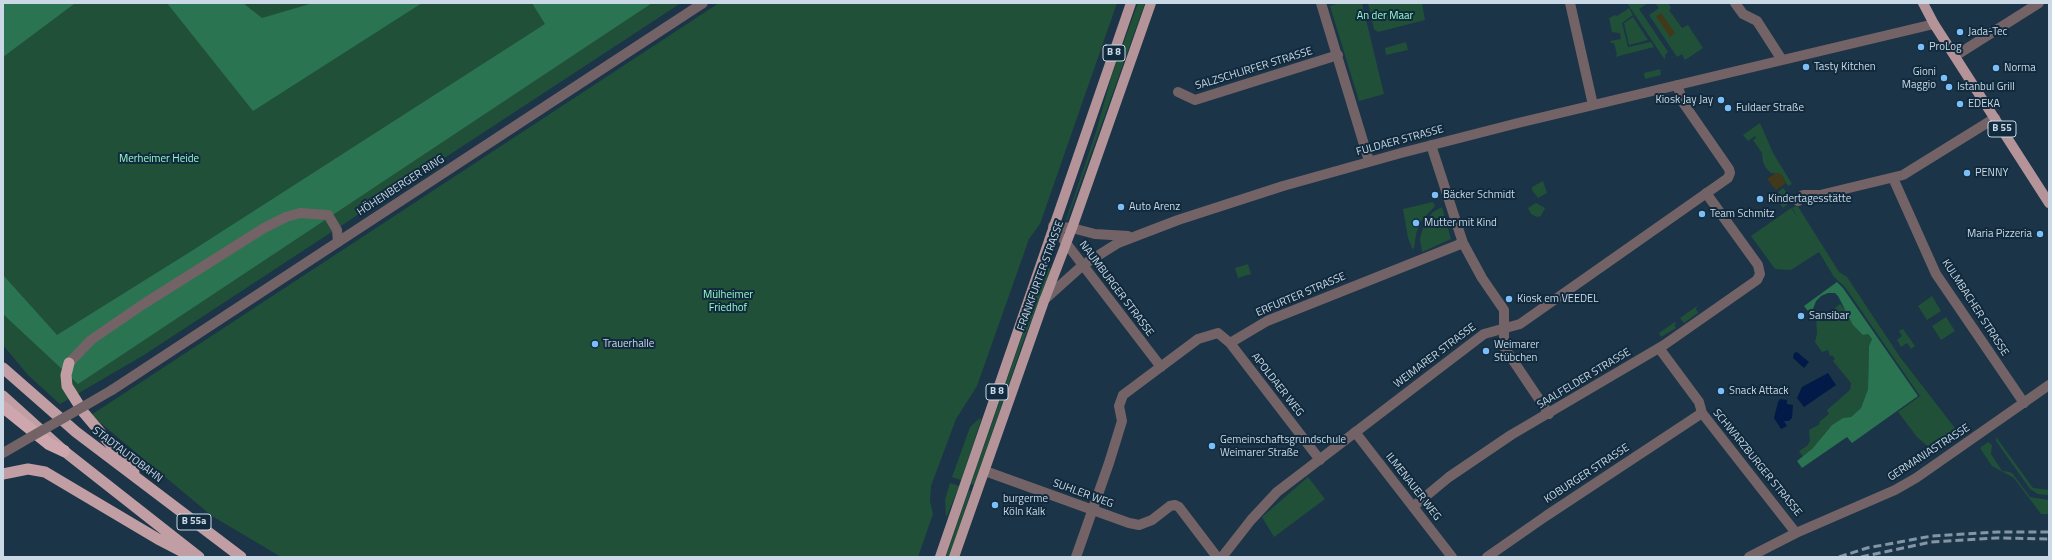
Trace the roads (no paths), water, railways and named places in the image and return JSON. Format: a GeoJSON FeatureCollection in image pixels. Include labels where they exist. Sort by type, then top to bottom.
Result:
{"type":"FeatureCollection","features":[{"type":"Feature","properties":{"kind":"highway"},"geometry":{"type":"LineString","coordinates":[[69,363],[66,375],[67,386],[70,392],[84,413],[146,486]]}},
{"type":"Feature","properties":{"kind":"highway","name":"STADTAUTOBAHN"},"geometry":{"type":"LineString","coordinates":[[3,368],[76,432],[241,557]]}},
{"type":"Feature","properties":{"kind":"highway","name":"B 55a"},"geometry":{"type":"LineString","coordinates":[[3,396],[64,451],[199,557]]}},
{"type":"Feature","properties":{"kind":"highway"},"geometry":{"type":"LineString","coordinates":[[3,407],[49,444],[64,451]]}},
{"type":"Feature","properties":{"kind":"highway"},"geometry":{"type":"LineString","coordinates":[[3,474],[28,469],[45,472],[158,539],[193,557]]}},
{"type":"Feature","properties":{"kind":"main road","name":"FRANKFURTER STRASSE"},"geometry":{"type":"LineString","coordinates":[[940,557],[1131,3]]}},
{"type":"Feature","properties":{"kind":"main road","name":"FRANKFURTER STRASSE"},"geometry":{"type":"LineString","coordinates":[[954,557],[1151,3]]}},
{"type":"Feature","properties":{"kind":"main road","name":"B 55"},"geometry":{"type":"LineString","coordinates":[[1923,3],[1934,24],[2049,203]]}},
{"type":"Feature","properties":{"kind":"street","name":"HÖHENBERGER RING"},"geometry":{"type":"LineString","coordinates":[[3,453],[112,390],[703,3]]}},
{"type":"Feature","properties":{"kind":"street"},"geometry":{"type":"LineString","coordinates":[[1321,3],[1369,161]]}},
{"type":"Feature","properties":{"kind":"street"},"geometry":{"type":"LineString","coordinates":[[1570,3],[1593,105]]}},
{"type":"Feature","properties":{"kind":"street"},"geometry":{"type":"LineString","coordinates":[[1735,3],[1740,12],[1757,20],[1782,60]]}},
{"type":"Feature","properties":{"kind":"street"},"geometry":{"type":"LineString","coordinates":[[1955,56],[2039,3]]}},
{"type":"Feature","properties":{"kind":"street","name":"FULDAER STRASSE"},"geometry":{"type":"LineString","coordinates":[[1044,301],[1083,265],[1107,249],[1134,236],[1252,196],[1369,161],[1431,145],[1934,24]]}},
{"type":"Feature","properties":{"kind":"street","name":"SALZSCHLIRFER STRASSE"},"geometry":{"type":"LineString","coordinates":[[1178,92],[1194,100],[1338,55]]}},
{"type":"Feature","properties":{"kind":"street","name":"WEIMARER STRASSE"},"geometry":{"type":"LineString","coordinates":[[1222,557],[1251,520],[1277,492],[1484,334],[1520,324],[1728,178],[1730,171],[1684,104],[1677,85]]}},
{"type":"Feature","properties":{"kind":"street"},"geometry":{"type":"LineString","coordinates":[[1798,201],[1803,195],[1820,195],[1906,174],[1995,118]]}},
{"type":"Feature","properties":{"kind":"street"},"geometry":{"type":"LineString","coordinates":[[1431,145],[1463,243],[1482,278],[1504,310],[1504,347],[1548,414]]}},
{"type":"Feature","properties":{"kind":"street","name":"KULMBACHER STRASSE"},"geometry":{"type":"LineString","coordinates":[[1894,178],[1936,274],[2024,403]]}},
{"type":"Feature","properties":{"kind":"street","name":"SAALFELDER STRASSE"},"geometry":{"type":"LineString","coordinates":[[1414,506],[1449,477],[1511,435],[1659,348],[1754,282],[1759,276],[1760,268],[1706,193]]}},
{"type":"Feature","properties":{"kind":"street"},"geometry":{"type":"LineString","coordinates":[[69,363],[91,340],[142,305],[264,228],[286,217],[300,213],[328,215],[338,230],[338,242]]}},
{"type":"Feature","properties":{"kind":"street","name":"FULDAER STRASSE"},"geometry":{"type":"LineString","coordinates":[[1053,226],[1072,228],[1105,236],[1134,236]]}},
{"type":"Feature","properties":{"kind":"street","name":"NAUMBURGER STRASSE"},"geometry":{"type":"LineString","coordinates":[[1053,226],[1161,367]]}},
{"type":"Feature","properties":{"kind":"street","name":"ERFURTER STRASSE"},"geometry":{"type":"LineString","coordinates":[[1230,344],[1267,321],[1463,243]]}},
{"type":"Feature","properties":{"kind":"street"},"geometry":{"type":"LineString","coordinates":[[1076,557],[1122,421],[1119,406],[1123,395],[1198,339],[1218,333],[1230,344]]}},
{"type":"Feature","properties":{"kind":"street","name":"APOLDAER WEG"},"geometry":{"type":"LineString","coordinates":[[1230,344],[1320,460]]}},
{"type":"Feature","properties":{"kind":"street","name":"SCHWARZBURGER STRASSE"},"geometry":{"type":"LineString","coordinates":[[1659,348],[1699,402],[1702,413],[1796,533]]}},
{"type":"Feature","properties":{"kind":"street","name":"GERMANIASTRASSE"},"geometry":{"type":"LineString","coordinates":[[1749,557],[1796,533],[1895,490],[1916,478],[2049,385]]}},
{"type":"Feature","properties":{"kind":"street","name":"KOBURGER STRASSE"},"geometry":{"type":"LineString","coordinates":[[1487,557],[1546,516],[1702,413]]}},
{"type":"Feature","properties":{"kind":"street","name":"ILMENAUER WEG"},"geometry":{"type":"LineString","coordinates":[[1355,432],[1414,506],[1452,557]]}},
{"type":"Feature","properties":{"kind":"street","name":"SUHLER WEG"},"geometry":{"type":"LineString","coordinates":[[985,471],[1092,510],[1139,525],[1152,520],[1170,506],[1179,507],[1217,557]]}},
{"type":"Feature","properties":{"kind":"water"},"geometry":{"type":"Polygon","coordinates":[[[1797,352],[1809,362],[1804,368],[1793,358],[1794,353],[1797,352]]]}},
{"type":"Feature","properties":{"kind":"water"},"geometry":{"type":"Polygon","coordinates":[[[1828,373],[1836,385],[1804,407],[1797,398],[1802,387],[1828,373]]]}},
{"type":"Feature","properties":{"kind":"water"},"geometry":{"type":"Polygon","coordinates":[[[1780,399],[1787,400],[1787,404],[1793,405],[1792,418],[1789,421],[1784,421],[1787,426],[1781,429],[1774,418],[1780,399]]]}},
{"type":"Feature","properties":{"kind":"railway"},"geometry":{"type":"LineString","coordinates":[[1839,557],[1867,548],[1932,536],[1998,532],[2049,532]]}},
{"type":"Feature","properties":{"kind":"railway"},"geometry":{"type":"LineString","coordinates":[[1861,557],[1931,542],[1997,538],[2049,539]]}},
{"type":"Feature","properties":{"kind":"place","name":"Jada-Tec"},"geometry":{"type":"Point","coordinates":[1960,32]}},
{"type":"Feature","properties":{"kind":"place","name":"ProLog"},"geometry":{"type":"Point","coordinates":[1921,47]}},
{"type":"Feature","properties":{"kind":"place","name":"Tasty Kitchen"},"geometry":{"type":"Point","coordinates":[1806,67]}},
{"type":"Feature","properties":{"kind":"place","name":"Norma"},"geometry":{"type":"Point","coordinates":[1996,68]}},
{"type":"Feature","properties":{"kind":"place","name":"Gioni Maggio"},"geometry":{"type":"Point","coordinates":[1944,78]}},
{"type":"Feature","properties":{"kind":"place","name":"Istanbul Grill"},"geometry":{"type":"Point","coordinates":[1949,87]}},
{"type":"Feature","properties":{"kind":"place","name":"Kiosk Jay Jay"},"geometry":{"type":"Point","coordinates":[1721,100]}},
{"type":"Feature","properties":{"kind":"place","name":"EDEKA"},"geometry":{"type":"Point","coordinates":[1960,104]}},
{"type":"Feature","properties":{"kind":"place","name":"Fuldaer Straße"},"geometry":{"type":"Point","coordinates":[1728,108]}},
{"type":"Feature","properties":{"kind":"place","name":"PENNY"},"geometry":{"type":"Point","coordinates":[1967,173]}},
{"type":"Feature","properties":{"kind":"place","name":"Bäcker Schmidt"},"geometry":{"type":"Point","coordinates":[1435,195]}},
{"type":"Feature","properties":{"kind":"place","name":"Kindertagesstätte"},"geometry":{"type":"Point","coordinates":[1760,199]}},
{"type":"Feature","properties":{"kind":"place","name":"Auto Arenz"},"geometry":{"type":"Point","coordinates":[1121,207]}},
{"type":"Feature","properties":{"kind":"place","name":"Team Schmitz"},"geometry":{"type":"Point","coordinates":[1702,214]}},
{"type":"Feature","properties":{"kind":"place","name":"Mutter mit Kind"},"geometry":{"type":"Point","coordinates":[1416,223]}},
{"type":"Feature","properties":{"kind":"place","name":"Maria Pizzeria"},"geometry":{"type":"Point","coordinates":[2040,234]}},
{"type":"Feature","properties":{"kind":"place","name":"Kiosk em VEEDEL"},"geometry":{"type":"Point","coordinates":[1509,299]}},
{"type":"Feature","properties":{"kind":"place","name":"Sansibar"},"geometry":{"type":"Point","coordinates":[1801,316]}},
{"type":"Feature","properties":{"kind":"place","name":"Trauerhalle"},"geometry":{"type":"Point","coordinates":[595,344]}},
{"type":"Feature","properties":{"kind":"place","name":"Weimarer Stübchen"},"geometry":{"type":"Point","coordinates":[1486,351]}},
{"type":"Feature","properties":{"kind":"place","name":"Snack Attack"},"geometry":{"type":"Point","coordinates":[1721,391]}},
{"type":"Feature","properties":{"kind":"place","name":"Gemeinschaftsgrundschule Weimarer Straße"},"geometry":{"type":"Point","coordinates":[1212,446]}},
{"type":"Feature","properties":{"kind":"place","name":"burgerme Köln Kalk"},"geometry":{"type":"Point","coordinates":[995,505]}},
{"type":"Feature","properties":{"kind":"park label","name":"An der Maar"},"geometry":{"type":"Point","coordinates":[1385,16]}},
{"type":"Feature","properties":{"kind":"park label","name":"Merheimer Heide"},"geometry":{"type":"Point","coordinates":[159,159]}},
{"type":"Feature","properties":{"kind":"park label","name":"Mülheimer Friedhof"},"geometry":{"type":"Point","coordinates":[728,301]}}]}
